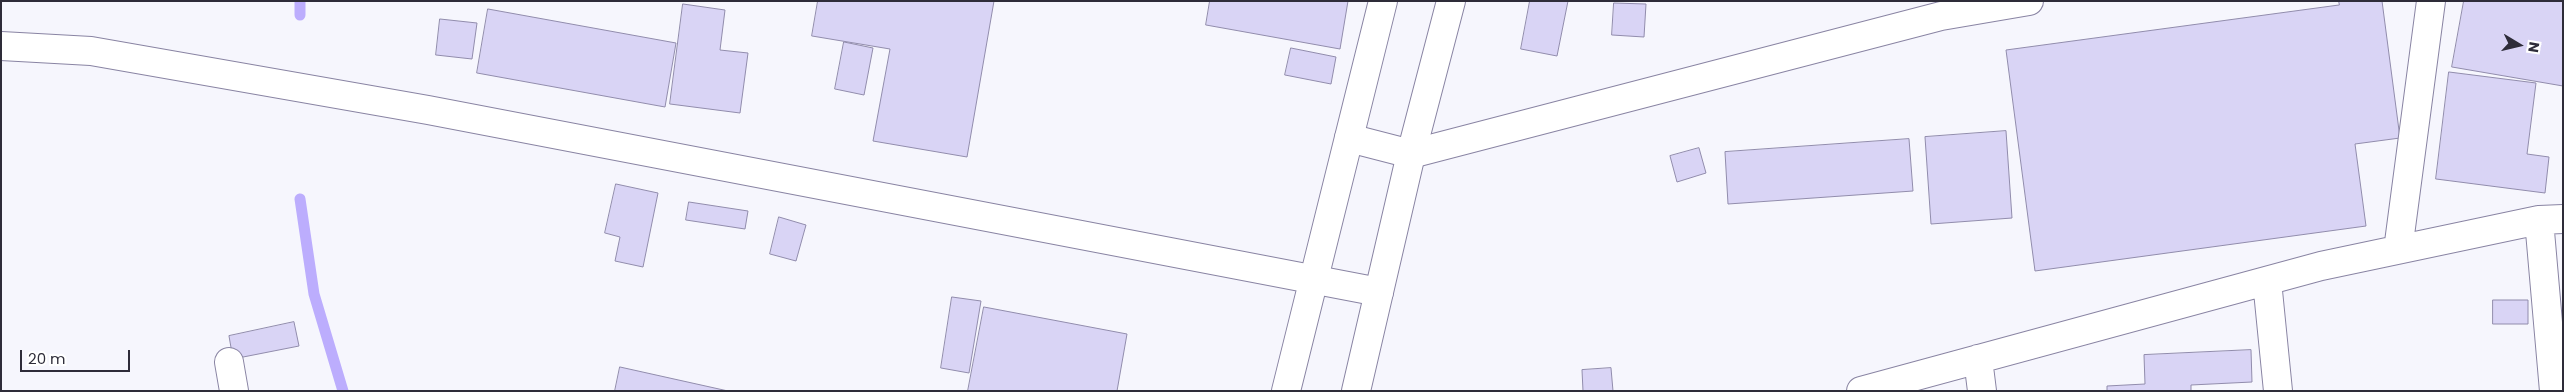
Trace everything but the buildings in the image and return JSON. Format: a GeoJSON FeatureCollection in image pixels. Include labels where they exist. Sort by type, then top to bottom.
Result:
{"type":"FeatureCollection","features":[{"type":"Feature","properties":{"kind":"street"},"geometry":{"type":"LineString","coordinates":[[1286,391],[1383,1]]}},
{"type":"Feature","properties":{"kind":"street"},"geometry":{"type":"LineString","coordinates":[[1356,391],[1412,154],[1451,1]]}},
{"type":"Feature","properties":{"kind":"street"},"geometry":{"type":"LineString","coordinates":[[1349,138],[1412,154],[1943,9],[2029,1]]}},
{"type":"Feature","properties":{"kind":"street"},"geometry":{"type":"LineString","coordinates":[[2398,250],[2432,1]]}},
{"type":"Feature","properties":{"kind":"street"},"geometry":{"type":"LineString","coordinates":[[1,46],[91,51],[428,110],[1314,278],[1379,292]]}},
{"type":"Feature","properties":{"kind":"street"},"geometry":{"type":"LineString","coordinates":[[1861,391],[2267,280],[2398,250],[2551,219],[2554,391]]}},
{"type":"Feature","properties":{"kind":"street"},"geometry":{"type":"LineString","coordinates":[[2267,280],[2278,391]]}},
{"type":"Feature","properties":{"kind":"street"},"geometry":{"type":"LineString","coordinates":[[1978,359],[1982,391]]}},
{"type":"Feature","properties":{"kind":"street"},"geometry":{"type":"LineString","coordinates":[[229,362],[234,391]]}},
{"type":"Feature","properties":{"kind":"waterway"},"geometry":{"type":"LineString","coordinates":[[300,1],[300,15]]}},
{"type":"Feature","properties":{"kind":"waterway"},"geometry":{"type":"LineString","coordinates":[[300,199],[314,294],[343,391]]}}]}
